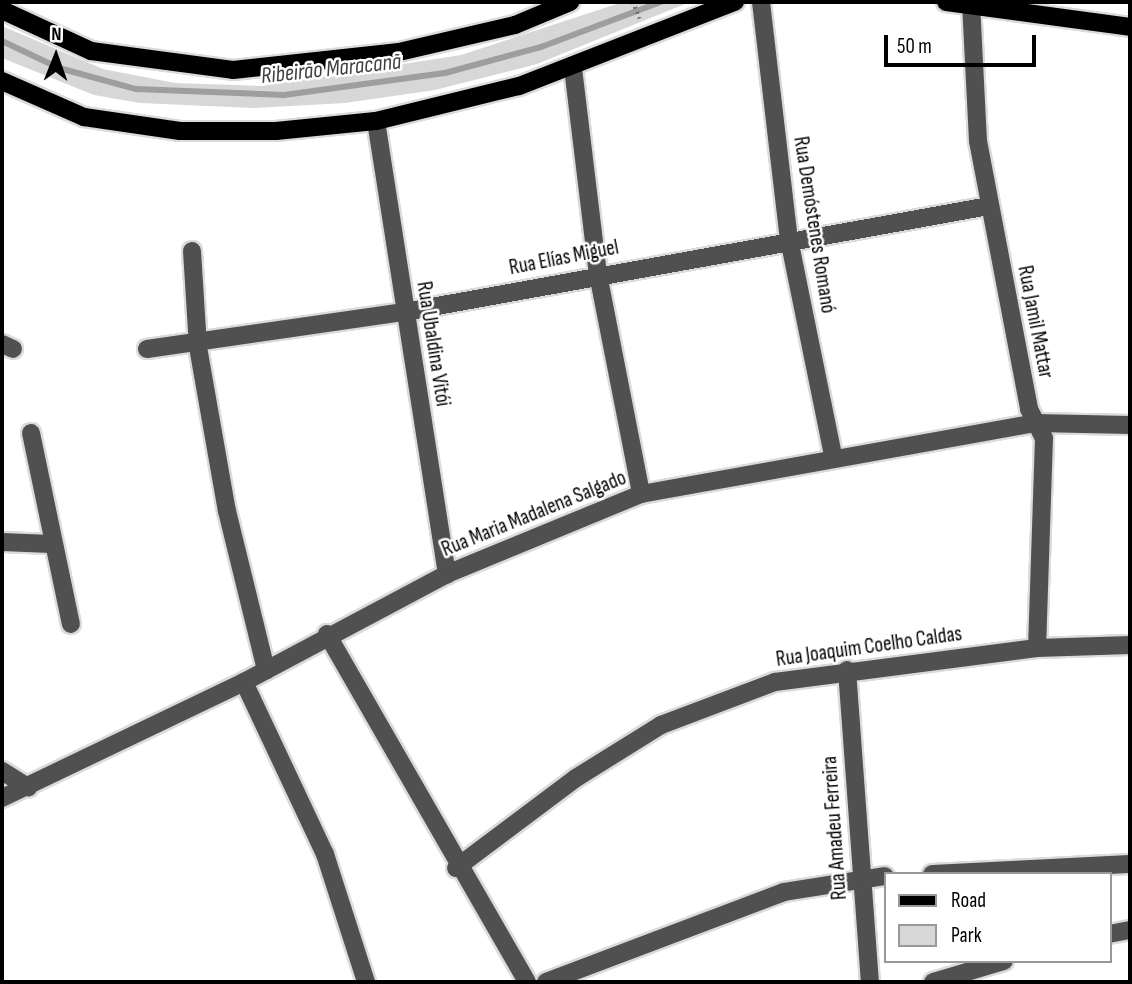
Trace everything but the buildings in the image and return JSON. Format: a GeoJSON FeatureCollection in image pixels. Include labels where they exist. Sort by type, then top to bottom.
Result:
{"type":"FeatureCollection","features":[{"type":"Feature","properties":{"kind":"main road"},"geometry":{"type":"LineString","coordinates":[[2,10],[91,51],[233,70],[399,52],[515,25],[570,2]]}},
{"type":"Feature","properties":{"kind":"main road"},"geometry":{"type":"LineString","coordinates":[[2,81],[83,117],[180,131],[276,131],[376,121],[573,68],[735,2]]}},
{"type":"Feature","properties":{"kind":"main road"},"geometry":{"type":"LineString","coordinates":[[946,2],[971,3],[1130,27]]}},
{"type":"Feature","properties":{"kind":"street","name":"Rua Demóstenes Romanó"},"geometry":{"type":"LineString","coordinates":[[761,2],[789,239],[833,454]]}},
{"type":"Feature","properties":{"kind":"street","name":"Rua Jamil Mattar"},"geometry":{"type":"LineString","coordinates":[[971,3],[978,141],[989,206],[1036,423],[1044,438],[1037,648]]}},
{"type":"Feature","properties":{"kind":"street"},"geometry":{"type":"LineString","coordinates":[[573,68],[598,274],[641,494]]}},
{"type":"Feature","properties":{"kind":"street","name":"Rua Ubaldina Vitói"},"geometry":{"type":"LineString","coordinates":[[376,121],[447,573]]}},
{"type":"Feature","properties":{"kind":"street","name":"Rua Elías Miguel"},"geometry":{"type":"LineString","coordinates":[[147,349],[198,346],[404,312],[789,239],[989,206]]}},
{"type":"Feature","properties":{"kind":"street"},"geometry":{"type":"LineString","coordinates":[[192,251],[198,346],[228,511],[266,670]]}},
{"type":"Feature","properties":{"kind":"street","name":"Rua Maria Madalena Salgado"},"geometry":{"type":"LineString","coordinates":[[2,798],[244,682],[327,634],[447,573],[641,494],[833,454],[1036,423],[1130,425]]}},
{"type":"Feature","properties":{"kind":"street"},"geometry":{"type":"LineString","coordinates":[[31,433],[51,544],[71,624]]}},
{"type":"Feature","properties":{"kind":"street"},"geometry":{"type":"LineString","coordinates":[[2,541],[51,544]]}},
{"type":"Feature","properties":{"kind":"street"},"geometry":{"type":"LineString","coordinates":[[327,634],[456,868],[527,982]]}},
{"type":"Feature","properties":{"kind":"street","name":"Rua Joaquim Coelho Caldas"},"geometry":{"type":"LineString","coordinates":[[456,868],[576,778],[661,725],[775,682],[847,670],[1037,648],[1130,645]]}},
{"type":"Feature","properties":{"kind":"street","name":"Rua Amadeu Ferreira"},"geometry":{"type":"LineString","coordinates":[[847,670],[870,982]]}},
{"type":"Feature","properties":{"kind":"street"},"geometry":{"type":"LineString","coordinates":[[244,682],[326,854],[366,982]]}},
{"type":"Feature","properties":{"kind":"street"},"geometry":{"type":"LineString","coordinates":[[2,771],[28,787]]}},
{"type":"Feature","properties":{"kind":"street"},"geometry":{"type":"LineString","coordinates":[[972,872],[1130,864]]}},
{"type":"Feature","properties":{"kind":"street"},"geometry":{"type":"LineString","coordinates":[[545,982],[784,892],[862,877],[884,876]]}},
{"type":"Feature","properties":{"kind":"street"},"geometry":{"type":"LineString","coordinates":[[1111,934],[1130,929]]}},
{"type":"Feature","properties":{"kind":"street"},"geometry":{"type":"LineString","coordinates":[[933,982],[997,963]]}},
{"type":"Feature","properties":{"kind":"path"},"geometry":{"type":"LineString","coordinates":[[633,2],[641,22]]}},
{"type":"Feature","properties":{"kind":"green space"},"geometry":{"type":"Polygon","coordinates":[[[623,2],[690,2],[537,64],[435,90],[345,103],[253,108],[140,103],[94,95],[2,58],[2,26],[103,69],[175,83],[262,86],[461,55],[623,2]]]}},
{"type":"Feature","properties":{"kind":"waterway","name":"Ribeirão Maracanã"},"geometry":{"type":"LineString","coordinates":[[2,41],[59,68],[136,89],[284,95],[445,73],[541,47],[661,2]]}}]}
